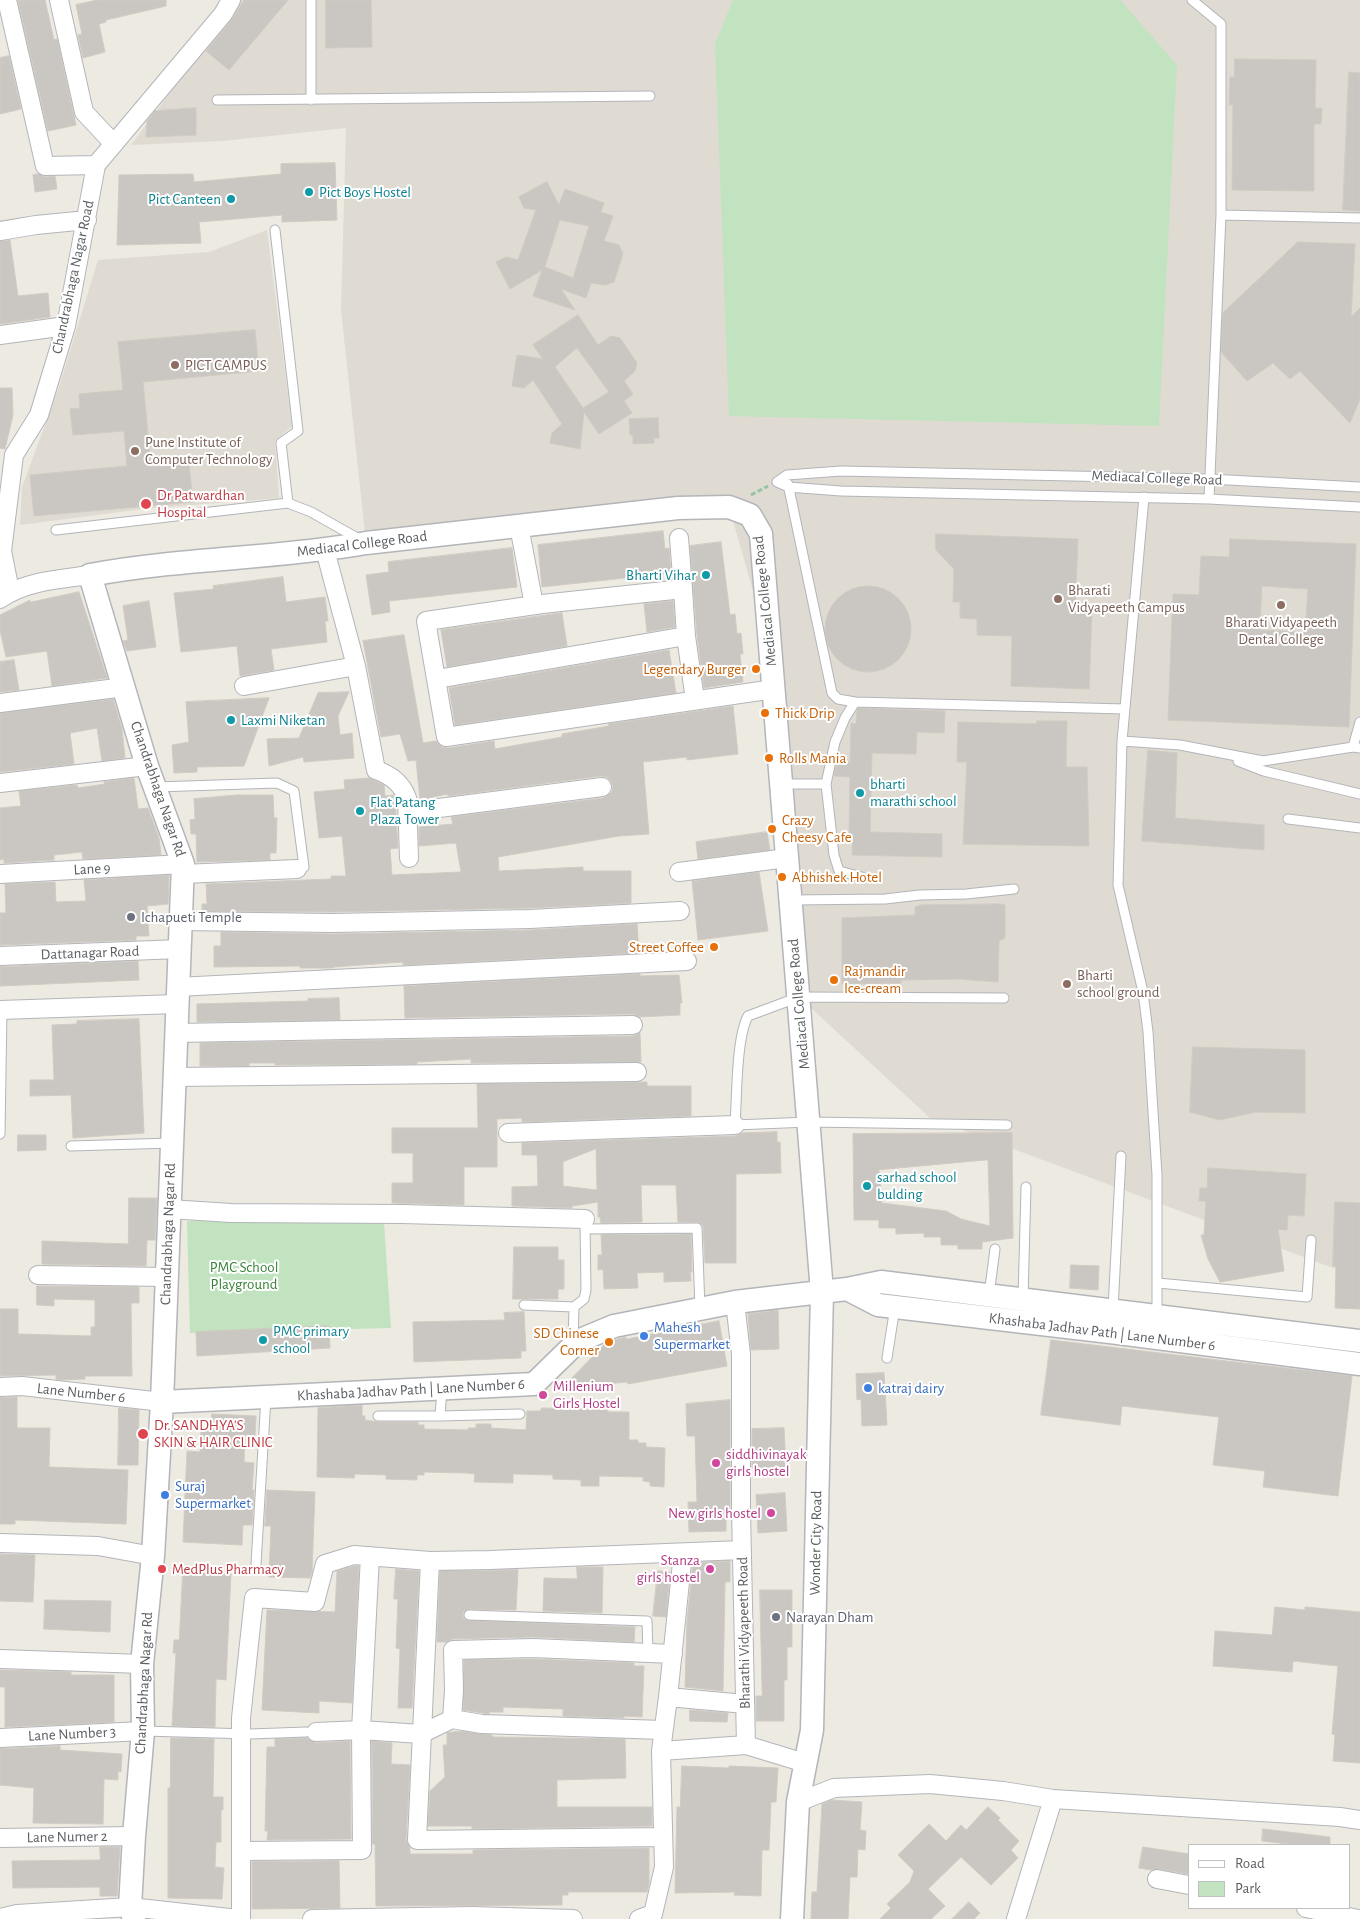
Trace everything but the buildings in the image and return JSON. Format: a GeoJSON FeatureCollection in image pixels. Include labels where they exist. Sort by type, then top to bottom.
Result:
{"type":"FeatureCollection","features":[{"type":"Feature","properties":{"kind":"street"},"geometry":{"type":"LineString","coordinates":[[7,0],[45,166],[96,165],[223,14],[231,0]]}},
{"type":"Feature","properties":{"kind":"street"},"geometry":{"type":"LineString","coordinates":[[59,0],[84,112],[114,144]]}},
{"type":"Feature","properties":{"kind":"street","name":"Chandrabhaga Nagar Road"},"geometry":{"type":"LineString","coordinates":[[5,595],[1,550],[14,455],[38,415],[66,326],[96,165]]}},
{"type":"Feature","properties":{"kind":"street"},"geometry":{"type":"LineString","coordinates":[[0,231],[87,220]]}},
{"type":"Feature","properties":{"kind":"street"},"geometry":{"type":"LineString","coordinates":[[0,335],[66,326]]}},
{"type":"Feature","properties":{"kind":"street","name":"Mediacal College Road"},"geometry":{"type":"LineString","coordinates":[[90,575],[124,568],[325,550],[366,543],[678,508],[728,507],[750,515],[762,534],[822,1292]]}},
{"type":"Feature","properties":{"kind":"street"},"geometry":{"type":"LineString","coordinates":[[524,525],[538,604]]}},
{"type":"Feature","properties":{"kind":"street"},"geometry":{"type":"LineString","coordinates":[[679,538],[686,636],[696,700]]}},
{"type":"Feature","properties":{"kind":"street"},"geometry":{"type":"LineString","coordinates":[[325,550],[356,666],[376,770],[386,773],[404,789],[407,798],[410,858]]}},
{"type":"Feature","properties":{"kind":"street"},"geometry":{"type":"LineString","coordinates":[[5,595],[56,579],[90,575]]}},
{"type":"Feature","properties":{"kind":"street","name":"Chandrabhaga Nagar Rd"},"geometry":{"type":"LineString","coordinates":[[90,575],[147,766],[156,787],[183,869],[162,1402],[153,1556],[142,1664],[143,1731],[134,1836],[130,1915]]}},
{"type":"Feature","properties":{"kind":"street"},"geometry":{"type":"LineString","coordinates":[[683,589],[538,604],[426,621],[446,737],[774,689]]}},
{"type":"Feature","properties":{"kind":"street"},"geometry":{"type":"LineString","coordinates":[[437,679],[686,636]]}},
{"type":"Feature","properties":{"kind":"street"},"geometry":{"type":"LineString","coordinates":[[244,686],[356,666]]}},
{"type":"Feature","properties":{"kind":"street"},"geometry":{"type":"LineString","coordinates":[[0,703],[124,687]]}},
{"type":"Feature","properties":{"kind":"street"},"geometry":{"type":"LineString","coordinates":[[0,784],[147,766]]}},
{"type":"Feature","properties":{"kind":"street"},"geometry":{"type":"LineString","coordinates":[[408,812],[602,786]]}},
{"type":"Feature","properties":{"kind":"street"},"geometry":{"type":"LineString","coordinates":[[679,872],[787,858]]}},
{"type":"Feature","properties":{"kind":"street","name":"Lane 9"},"geometry":{"type":"LineString","coordinates":[[0,874],[300,868]]}},
{"type":"Feature","properties":{"kind":"street"},"geometry":{"type":"LineString","coordinates":[[181,921],[333,923],[451,921],[680,911]]}},
{"type":"Feature","properties":{"kind":"street","name":"Dattanagar Road"},"geometry":{"type":"LineString","coordinates":[[0,956],[180,950]]}},
{"type":"Feature","properties":{"kind":"street"},"geometry":{"type":"LineString","coordinates":[[1,1010],[177,995],[687,961]]}},
{"type":"Feature","properties":{"kind":"street"},"geometry":{"type":"LineString","coordinates":[[176,1033],[633,1025]]}},
{"type":"Feature","properties":{"kind":"street"},"geometry":{"type":"LineString","coordinates":[[174,1077],[637,1072]]}},
{"type":"Feature","properties":{"kind":"street"},"geometry":{"type":"LineString","coordinates":[[508,1133],[735,1125]]}},
{"type":"Feature","properties":{"kind":"street"},"geometry":{"type":"LineString","coordinates":[[169,1209],[231,1213],[402,1214],[585,1224]]}},
{"type":"Feature","properties":{"kind":"street"},"geometry":{"type":"LineString","coordinates":[[38,1274],[166,1277]]}},
{"type":"Feature","properties":{"kind":"street","name":"Khashaba Jadhav Path | Lane Number 6"},"geometry":{"type":"LineString","coordinates":[[162,1402],[534,1384],[578,1341],[614,1326],[735,1302],[846,1289],[881,1282],[1023,1299],[1111,1321]]}},
{"type":"Feature","properties":{"kind":"street","name":"Khashaba Jadhav Path | Lane Number 6"},"geometry":{"type":"LineString","coordinates":[[846,1289],[878,1305],[1111,1321],[1156,1327],[1360,1364]]}},
{"type":"Feature","properties":{"kind":"street","name":"Wonder City Road"},"geometry":{"type":"LineString","coordinates":[[806,1763],[812,1730],[822,1292]]}},
{"type":"Feature","properties":{"kind":"street","name":"Bharathi Vidyapeeth Road"},"geometry":{"type":"LineString","coordinates":[[735,1302],[741,1354],[746,1746]]}},
{"type":"Feature","properties":{"kind":"street","name":"Khashaba Jadhav Path | Lane Number 6"},"geometry":{"type":"LineString","coordinates":[[1156,1327],[1360,1341]]}},
{"type":"Feature","properties":{"kind":"street","name":"Lane Number 6"},"geometry":{"type":"LineString","coordinates":[[0,1387],[22,1386],[162,1402]]}},
{"type":"Feature","properties":{"kind":"street"},"geometry":{"type":"LineString","coordinates":[[0,1543],[98,1546],[153,1556]]}},
{"type":"Feature","properties":{"kind":"street"},"geometry":{"type":"LineString","coordinates":[[0,1918],[17,1914],[130,1915],[240,1919],[241,1733],[254,1598],[315,1602],[326,1564],[354,1555],[430,1560],[742,1550]]}},
{"type":"Feature","properties":{"kind":"street"},"geometry":{"type":"LineString","coordinates":[[639,1919],[653,1914],[664,1867],[661,1751],[683,1553]]}},
{"type":"Feature","properties":{"kind":"street"},"geometry":{"type":"LineString","coordinates":[[241,1851],[362,1850],[361,1730],[370,1556]]}},
{"type":"Feature","properties":{"kind":"street"},"geometry":{"type":"LineString","coordinates":[[430,1560],[417,1840],[663,1837]]}},
{"type":"Feature","properties":{"kind":"street"},"geometry":{"type":"LineString","coordinates":[[452,1719],[454,1690],[453,1650],[534,1648],[673,1654]]}},
{"type":"Feature","properties":{"kind":"street"},"geometry":{"type":"LineString","coordinates":[[0,1659],[142,1664]]}},
{"type":"Feature","properties":{"kind":"street"},"geometry":{"type":"LineString","coordinates":[[668,1697],[745,1704]]}},
{"type":"Feature","properties":{"kind":"street"},"geometry":{"type":"LineString","coordinates":[[311,1732],[361,1730],[421,1733],[452,1719],[482,1724],[663,1730]]}},
{"type":"Feature","properties":{"kind":"street","name":"Lane Number 3"},"geometry":{"type":"LineString","coordinates":[[0,1738],[143,1731]]}},
{"type":"Feature","properties":{"kind":"street"},"geometry":{"type":"LineString","coordinates":[[661,1751],[746,1746],[806,1763],[798,1802],[792,1919]]}},
{"type":"Feature","properties":{"kind":"street"},"geometry":{"type":"LineString","coordinates":[[798,1802],[834,1788],[930,1784],[1004,1791],[1053,1800],[1340,1817],[1360,1820]]}},
{"type":"Feature","properties":{"kind":"street"},"geometry":{"type":"LineString","coordinates":[[1016,1919],[1053,1800]]}},
{"type":"Feature","properties":{"kind":"street","name":"Lane Numer 2"},"geometry":{"type":"LineString","coordinates":[[0,1838],[134,1836]]}},
{"type":"Feature","properties":{"kind":"street"},"geometry":{"type":"LineString","coordinates":[[1156,1879],[1188,1885]]}},
{"type":"Feature","properties":{"kind":"street"},"geometry":{"type":"LineString","coordinates":[[1311,1909],[1358,1919]]}},
{"type":"Feature","properties":{"kind":"street"},"geometry":{"type":"LineString","coordinates":[[312,1919],[573,1919]]}},
{"type":"Feature","properties":{"kind":"lane"},"geometry":{"type":"LineString","coordinates":[[311,100],[312,0]]}},
{"type":"Feature","properties":{"kind":"lane"},"geometry":{"type":"LineString","coordinates":[[1192,0],[1221,24],[1221,215],[1209,499]]}},
{"type":"Feature","properties":{"kind":"lane"},"geometry":{"type":"LineString","coordinates":[[217,100],[650,96]]}},
{"type":"Feature","properties":{"kind":"lane"},"geometry":{"type":"LineString","coordinates":[[1221,215],[1360,218]]}},
{"type":"Feature","properties":{"kind":"lane"},"geometry":{"type":"LineString","coordinates":[[275,230],[298,431],[281,444],[288,503]]}},
{"type":"Feature","properties":{"kind":"lane","name":"Mediacal College Road"},"geometry":{"type":"LineString","coordinates":[[787,475],[841,471],[1210,479],[1360,487]]}},
{"type":"Feature","properties":{"kind":"lane"},"geometry":{"type":"LineString","coordinates":[[787,475],[777,482],[788,487],[840,491],[1144,497],[1360,507]]}},
{"type":"Feature","properties":{"kind":"lane"},"geometry":{"type":"LineString","coordinates":[[787,475],[832,693],[838,699],[855,702],[1125,709]]}},
{"type":"Feature","properties":{"kind":"lane"},"geometry":{"type":"LineString","coordinates":[[1144,497],[1122,741],[1118,885],[1142,992],[1148,1032],[1158,1174],[1156,1327]]}},
{"type":"Feature","properties":{"kind":"lane"},"geometry":{"type":"LineString","coordinates":[[56,530],[288,503],[310,512],[366,543]]}},
{"type":"Feature","properties":{"kind":"lane"},"geometry":{"type":"LineString","coordinates":[[855,702],[845,718],[836,742],[826,784],[834,854],[839,871],[862,877]]}},
{"type":"Feature","properties":{"kind":"lane"},"geometry":{"type":"LineString","coordinates":[[1122,741],[1180,745],[1264,761],[1357,748],[1360,722]]}},
{"type":"Feature","properties":{"kind":"lane"},"geometry":{"type":"LineString","coordinates":[[1222,754],[1264,771],[1360,794]]}},
{"type":"Feature","properties":{"kind":"lane"},"geometry":{"type":"LineString","coordinates":[[156,787],[277,783],[294,791],[300,868]]}},
{"type":"Feature","properties":{"kind":"lane"},"geometry":{"type":"LineString","coordinates":[[782,784],[826,784]]}},
{"type":"Feature","properties":{"kind":"lane"},"geometry":{"type":"LineString","coordinates":[[1288,819],[1360,828]]}},
{"type":"Feature","properties":{"kind":"lane"},"geometry":{"type":"LineString","coordinates":[[791,900],[885,899],[1014,889]]}},
{"type":"Feature","properties":{"kind":"lane"},"geometry":{"type":"LineString","coordinates":[[1004,998],[798,997],[748,1016],[743,1025],[735,1125],[809,1122],[1007,1125]]}},
{"type":"Feature","properties":{"kind":"lane"},"geometry":{"type":"LineString","coordinates":[[0,1134],[1,1010]]}},
{"type":"Feature","properties":{"kind":"lane"},"geometry":{"type":"LineString","coordinates":[[71,1146],[172,1144]]}},
{"type":"Feature","properties":{"kind":"lane"},"geometry":{"type":"LineString","coordinates":[[1111,1321],[1121,1156]]}},
{"type":"Feature","properties":{"kind":"lane"},"geometry":{"type":"LineString","coordinates":[[1023,1299],[1026,1187]]}},
{"type":"Feature","properties":{"kind":"lane"},"geometry":{"type":"LineString","coordinates":[[524,1305],[574,1307],[584,1299],[586,1290],[585,1224],[697,1228],[700,1309]]}},
{"type":"Feature","properties":{"kind":"lane"},"geometry":{"type":"LineString","coordinates":[[1158,1283],[1307,1298],[1311,1240]]}},
{"type":"Feature","properties":{"kind":"lane"},"geometry":{"type":"LineString","coordinates":[[989,1296],[994,1250]]}},
{"type":"Feature","properties":{"kind":"lane"},"geometry":{"type":"LineString","coordinates":[[573,1346],[574,1307]]}},
{"type":"Feature","properties":{"kind":"lane"},"geometry":{"type":"LineString","coordinates":[[887,1358],[895,1307]]}},
{"type":"Feature","properties":{"kind":"lane"},"geometry":{"type":"LineString","coordinates":[[440,1416],[442,1389]]}},
{"type":"Feature","properties":{"kind":"lane"},"geometry":{"type":"LineString","coordinates":[[256,1564],[266,1397]]}},
{"type":"Feature","properties":{"kind":"lane"},"geometry":{"type":"LineString","coordinates":[[378,1416],[520,1414]]}},
{"type":"Feature","properties":{"kind":"lane"},"geometry":{"type":"LineString","coordinates":[[470,1615],[647,1621],[648,1653]]}},
{"type":"Feature","properties":{"kind":"lane"},"geometry":{"type":"LineString","coordinates":[[143,1731],[311,1732]]}},
{"type":"Feature","properties":{"kind":"shaded area","name":"Bharati Vidyapeeth Campus"},"geometry":{"type":"Polygon","coordinates":[[[239,0],[1360,0],[1360,1278],[930,1118],[799,997],[771,654],[729,507],[366,543],[341,310],[346,128],[223,141],[131,145],[239,0]]]}},
{"type":"Feature","properties":{"kind":"shaded area","name":"PICT CAMPUS"},"geometry":{"type":"Polygon","coordinates":[[[267,230],[292,426],[275,441],[279,498],[143,509],[20,525],[22,487],[58,390],[98,260],[209,252],[267,230]]]}},
{"type":"Feature","properties":{"kind":"green space"},"geometry":{"type":"Polygon","coordinates":[[[733,0],[1120,0],[1177,65],[1159,426],[729,416],[715,44],[733,0]]]}},
{"type":"Feature","properties":{"kind":"green space","name":"PMC School Playground"},"geometry":{"type":"Polygon","coordinates":[[[187,1221],[384,1223],[391,1328],[190,1333],[187,1221]]]}},
{"type":"Feature","properties":{"kind":"place","name":"Pict Boys Hostel"},"geometry":{"type":"Point","coordinates":[309,192]}},
{"type":"Feature","properties":{"kind":"place","name":"Pict Canteen"},"geometry":{"type":"Point","coordinates":[231,199]}},
{"type":"Feature","properties":{"kind":"place","name":"PICT CAMPUS"},"geometry":{"type":"Point","coordinates":[175,365]}},
{"type":"Feature","properties":{"kind":"place","name":"Pune Institute of Computer Technology"},"geometry":{"type":"Point","coordinates":[135,451]}},
{"type":"Feature","properties":{"kind":"place","name":"Dr Patwardhan Hospital"},"geometry":{"type":"Point","coordinates":[146,504]}},
{"type":"Feature","properties":{"kind":"place","name":"Bharti Vihar"},"geometry":{"type":"Point","coordinates":[706,575]}},
{"type":"Feature","properties":{"kind":"place","name":"Bharati Vidyapeeth Campus"},"geometry":{"type":"Point","coordinates":[1058,599]}},
{"type":"Feature","properties":{"kind":"place","name":"Bharati Vidyapeeth Dental College"},"geometry":{"type":"Point","coordinates":[1281,605]}},
{"type":"Feature","properties":{"kind":"place","name":"Legendary Burger"},"geometry":{"type":"Point","coordinates":[756,669]}},
{"type":"Feature","properties":{"kind":"place","name":"Thick Drip"},"geometry":{"type":"Point","coordinates":[765,713]}},
{"type":"Feature","properties":{"kind":"place","name":"Laxmi Niketan"},"geometry":{"type":"Point","coordinates":[231,720]}},
{"type":"Feature","properties":{"kind":"place","name":"Rolls Mania"},"geometry":{"type":"Point","coordinates":[769,758]}},
{"type":"Feature","properties":{"kind":"place","name":"bharti marathi school"},"geometry":{"type":"Point","coordinates":[860,793]}},
{"type":"Feature","properties":{"kind":"place","name":"Flat Patang Plaza Tower"},"geometry":{"type":"Point","coordinates":[360,811]}},
{"type":"Feature","properties":{"kind":"place","name":"Crazy Cheesy Cafe"},"geometry":{"type":"Point","coordinates":[772,829]}},
{"type":"Feature","properties":{"kind":"place","name":"Abhishek Hotel"},"geometry":{"type":"Point","coordinates":[782,877]}},
{"type":"Feature","properties":{"kind":"place","name":"Ichapueti Temple"},"geometry":{"type":"Point","coordinates":[131,917]}},
{"type":"Feature","properties":{"kind":"place","name":"Street Coffee"},"geometry":{"type":"Point","coordinates":[714,947]}},
{"type":"Feature","properties":{"kind":"place","name":"Rajmandir Ice-cream"},"geometry":{"type":"Point","coordinates":[834,980]}},
{"type":"Feature","properties":{"kind":"place","name":"Bharti school ground"},"geometry":{"type":"Point","coordinates":[1067,984]}},
{"type":"Feature","properties":{"kind":"place","name":"sarhad school bulding"},"geometry":{"type":"Point","coordinates":[867,1186]}},
{"type":"Feature","properties":{"kind":"place","name":"Mahesh Supermarket"},"geometry":{"type":"Point","coordinates":[644,1336]}},
{"type":"Feature","properties":{"kind":"place","name":"PMC primary school"},"geometry":{"type":"Point","coordinates":[263,1340]}},
{"type":"Feature","properties":{"kind":"place","name":"SD Chinese Corner"},"geometry":{"type":"Point","coordinates":[609,1342]}},
{"type":"Feature","properties":{"kind":"place","name":"katraj dairy"},"geometry":{"type":"Point","coordinates":[868,1388]}},
{"type":"Feature","properties":{"kind":"place","name":"Millenium Girls Hostel"},"geometry":{"type":"Point","coordinates":[543,1395]}},
{"type":"Feature","properties":{"kind":"place","name":"Dr. SANDHYA'S SKIN & HAIR CLINIC"},"geometry":{"type":"Point","coordinates":[143,1434]}},
{"type":"Feature","properties":{"kind":"place","name":"siddhivinayak girls hostel"},"geometry":{"type":"Point","coordinates":[716,1463]}},
{"type":"Feature","properties":{"kind":"place","name":"Suraj Supermarket"},"geometry":{"type":"Point","coordinates":[165,1495]}},
{"type":"Feature","properties":{"kind":"place","name":"New girls hostel"},"geometry":{"type":"Point","coordinates":[771,1513]}},
{"type":"Feature","properties":{"kind":"place","name":"MedPlus Pharmacy"},"geometry":{"type":"Point","coordinates":[162,1569]}},
{"type":"Feature","properties":{"kind":"place","name":"Stanza girls hostel"},"geometry":{"type":"Point","coordinates":[710,1569]}},
{"type":"Feature","properties":{"kind":"place","name":"Narayan Dham"},"geometry":{"type":"Point","coordinates":[776,1617]}}]}
